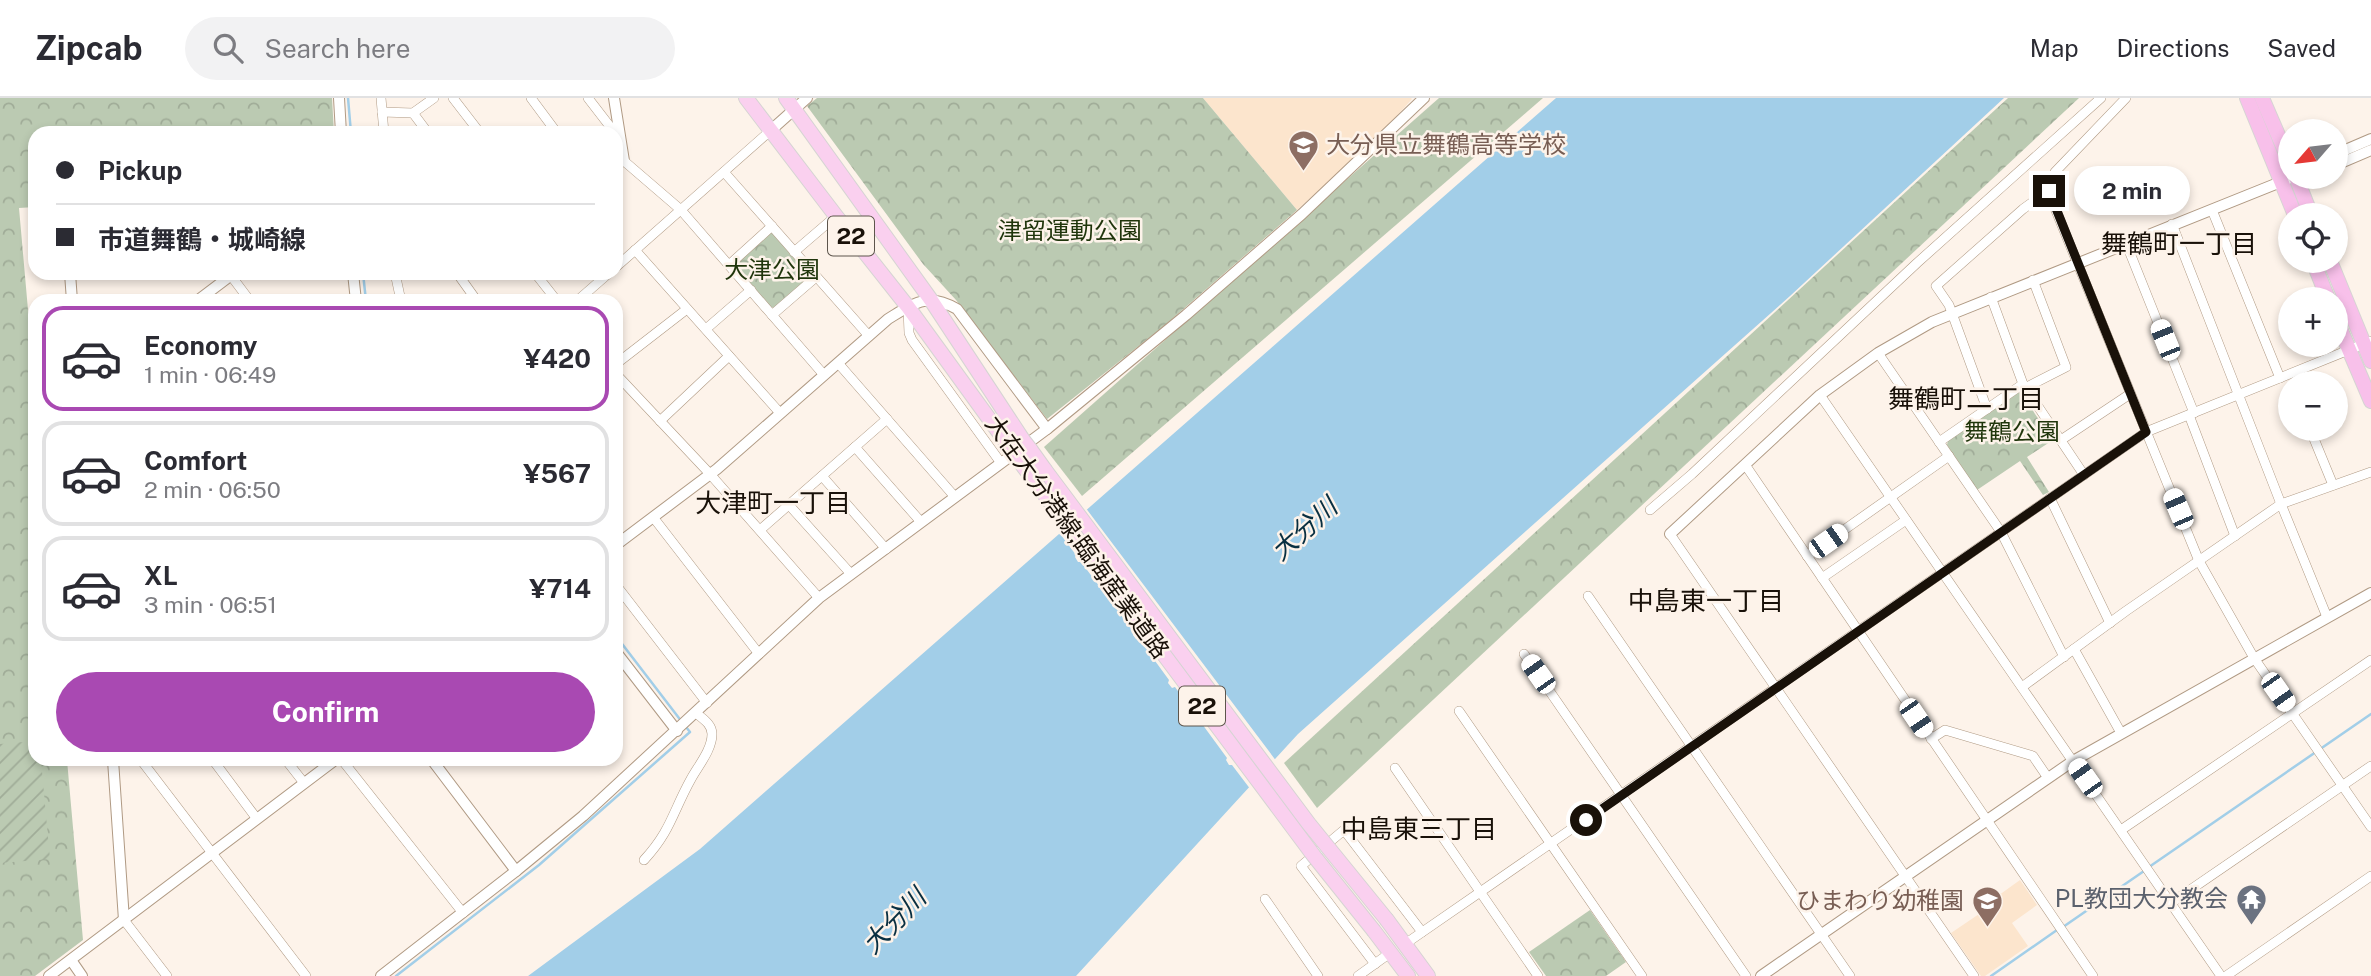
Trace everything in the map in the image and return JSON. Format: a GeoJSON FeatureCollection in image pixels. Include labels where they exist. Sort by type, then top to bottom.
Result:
{"type":"FeatureCollection","features":[{"type":"Feature","properties":{"kind":"highway"},"geometry":{"type":"LineString","coordinates":[[2247,98],[2278,153]]}},
{"type":"Feature","properties":{"kind":"highway"},"geometry":{"type":"LineString","coordinates":[[2262,98],[2278,135]]}},
{"type":"Feature","properties":{"kind":"highway"},"geometry":{"type":"LineString","coordinates":[[2335,273],[2367,342],[2371,361]]}},
{"type":"Feature","properties":{"kind":"highway"},"geometry":{"type":"LineString","coordinates":[[2349,350],[2371,401]]}},
{"type":"Feature","properties":{"kind":"main road","name":"大在大分港線;臨海産業道路"},"geometry":{"type":"LineString","coordinates":[[746,98],[1428,976]]}},
{"type":"Feature","properties":{"kind":"main road","name":"大在大分港線;臨海産業道路"},"geometry":{"type":"LineString","coordinates":[[790,104],[932,300],[1020,449]]}},
{"type":"Feature","properties":{"kind":"main road","name":"大在大分港線;臨海産業道路"},"geometry":{"type":"LineString","coordinates":[[1039,474],[1314,856],[1408,976]]}},
{"type":"Feature","properties":{"kind":"street"},"geometry":{"type":"LineString","coordinates":[[339,98],[341,126]]}},
{"type":"Feature","properties":{"kind":"street"},"geometry":{"type":"LineString","coordinates":[[381,98],[383,126]]}},
{"type":"Feature","properties":{"kind":"street"},"geometry":{"type":"LineString","coordinates":[[382,112],[413,113],[434,98]]}},
{"type":"Feature","properties":{"kind":"street"},"geometry":{"type":"LineString","coordinates":[[453,98],[475,126]]}},
{"type":"Feature","properties":{"kind":"street"},"geometry":{"type":"LineString","coordinates":[[531,98],[552,126]]}},
{"type":"Feature","properties":{"kind":"street"},"geometry":{"type":"LineString","coordinates":[[589,98],[610,126]]}},
{"type":"Feature","properties":{"kind":"street"},"geometry":{"type":"LineString","coordinates":[[614,98],[617,126]]}},
{"type":"Feature","properties":{"kind":"street"},"geometry":{"type":"LineString","coordinates":[[623,261],[771,131],[790,104],[807,98]]}},
{"type":"Feature","properties":{"kind":"street"},"geometry":{"type":"LineString","coordinates":[[381,976],[583,816],[819,598],[1047,429],[1186,314],[1302,214],[1424,98]]}},
{"type":"Feature","properties":{"kind":"street"},"geometry":{"type":"LineString","coordinates":[[1650,510],[1977,208],[2101,98]]}},
{"type":"Feature","properties":{"kind":"street"},"geometry":{"type":"LineString","coordinates":[[2126,98],[2055,172],[2049,191],[2199,561],[2254,658],[2371,827]]}},
{"type":"Feature","properties":{"kind":"street"},"geometry":{"type":"LineString","coordinates":[[413,113],[423,126]]}},
{"type":"Feature","properties":{"kind":"street"},"geometry":{"type":"LineString","coordinates":[[2348,149],[2371,139]]}},
{"type":"Feature","properties":{"kind":"street"},"geometry":{"type":"LineString","coordinates":[[2348,160],[2371,150]]}},
{"type":"Feature","properties":{"kind":"street"},"geometry":{"type":"LineString","coordinates":[[623,164],[681,210],[824,374]]}},
{"type":"Feature","properties":{"kind":"street"},"geometry":{"type":"LineString","coordinates":[[724,172],[869,336]]}},
{"type":"Feature","properties":{"kind":"street"},"geometry":{"type":"LineString","coordinates":[[1974,976],[1670,534],[1820,395],[1878,353],[1951,313],[2278,183]]}},
{"type":"Feature","properties":{"kind":"street"},"geometry":{"type":"LineString","coordinates":[[1987,409],[1951,313],[1936,286],[2023,208],[2049,191]]}},
{"type":"Feature","properties":{"kind":"street"},"geometry":{"type":"LineString","coordinates":[[2213,209],[2284,371]]}},
{"type":"Feature","properties":{"kind":"street"},"geometry":{"type":"LineString","coordinates":[[794,252],[836,216]]}},
{"type":"Feature","properties":{"kind":"street"},"geometry":{"type":"LineString","coordinates":[[2172,224],[2328,617]]}},
{"type":"Feature","properties":{"kind":"street"},"geometry":{"type":"LineString","coordinates":[[729,265],[772,226]]}},
{"type":"Feature","properties":{"kind":"street"},"geometry":{"type":"LineString","coordinates":[[2126,243],[2235,536]]}},
{"type":"Feature","properties":{"kind":"street"},"geometry":{"type":"LineString","coordinates":[[635,250],[780,413]]}},
{"type":"Feature","properties":{"kind":"street"},"geometry":{"type":"LineString","coordinates":[[772,315],[816,276]]}},
{"type":"Feature","properties":{"kind":"street"},"geometry":{"type":"LineString","coordinates":[[206,294],[223,280]]}},
{"type":"Feature","properties":{"kind":"street"},"geometry":{"type":"LineString","coordinates":[[540,280],[552,294]]}},
{"type":"Feature","properties":{"kind":"street"},"geometry":{"type":"LineString","coordinates":[[583,294],[594,280]]}},
{"type":"Feature","properties":{"kind":"street"},"geometry":{"type":"LineString","coordinates":[[1939,442],[2024,386],[2066,367],[2033,280]]}},
{"type":"Feature","properties":{"kind":"street"},"geometry":{"type":"LineString","coordinates":[[706,329],[751,290]]}},
{"type":"Feature","properties":{"kind":"street"},"geometry":{"type":"LineString","coordinates":[[1991,297],[2024,386],[2084,475]]}},
{"type":"Feature","properties":{"kind":"street"},"geometry":{"type":"LineString","coordinates":[[623,540],[710,474],[888,319],[920,301],[932,300],[957,309],[1047,429]]}},
{"type":"Feature","properties":{"kind":"street"},"geometry":{"type":"LineString","coordinates":[[908,307],[908,333],[912,341],[1001,463]]}},
{"type":"Feature","properties":{"kind":"street"},"geometry":{"type":"LineString","coordinates":[[623,359],[687,309]]}},
{"type":"Feature","properties":{"kind":"street"},"geometry":{"type":"LineString","coordinates":[[2304,371],[2367,342]]}},
{"type":"Feature","properties":{"kind":"street"},"geometry":{"type":"LineString","coordinates":[[1878,353],[2001,532],[2064,657]]}},
{"type":"Feature","properties":{"kind":"street"},"geometry":{"type":"LineString","coordinates":[[660,421],[729,356]]}},
{"type":"Feature","properties":{"kind":"street"},"geometry":{"type":"LineString","coordinates":[[838,363],[956,497]]}},
{"type":"Feature","properties":{"kind":"street"},"geometry":{"type":"LineString","coordinates":[[623,381],[710,474],[819,598]]}},
{"type":"Feature","properties":{"kind":"street"},"geometry":{"type":"LineString","coordinates":[[1405,944],[2146,432],[2278,382]]}},
{"type":"Feature","properties":{"kind":"street"},"geometry":{"type":"LineString","coordinates":[[2061,440],[2130,394]]}},
{"type":"Feature","properties":{"kind":"street"},"geometry":{"type":"LineString","coordinates":[[1820,395],[2224,976],[2371,876]]}},
{"type":"Feature","properties":{"kind":"street"},"geometry":{"type":"LineString","coordinates":[[760,530],[887,419]]}},
{"type":"Feature","properties":{"kind":"street"},"geometry":{"type":"LineString","coordinates":[[2315,441],[2333,485]]}},
{"type":"Feature","properties":{"kind":"street"},"geometry":{"type":"LineString","coordinates":[[855,447],[921,523]]}},
{"type":"Feature","properties":{"kind":"street"},"geometry":{"type":"LineString","coordinates":[[1807,556],[1949,456]]}},
{"type":"Feature","properties":{"kind":"street"},"geometry":{"type":"LineString","coordinates":[[1746,466],[2093,976]]}},
{"type":"Feature","properties":{"kind":"street"},"geometry":{"type":"LineString","coordinates":[[2022,687],[2281,504],[2371,472]]}},
{"type":"Feature","properties":{"kind":"street"},"geometry":{"type":"LineString","coordinates":[[822,476],[886,549]]}},
{"type":"Feature","properties":{"kind":"street"},"geometry":{"type":"LineString","coordinates":[[2050,498],[2109,623]]}},
{"type":"Feature","properties":{"kind":"street"},"geometry":{"type":"LineString","coordinates":[[789,505],[851,574]]}},
{"type":"Feature","properties":{"kind":"street"},"geometry":{"type":"LineString","coordinates":[[653,517],[759,654]]}},
{"type":"Feature","properties":{"kind":"street"},"geometry":{"type":"LineString","coordinates":[[1822,578],[1906,520]]}},
{"type":"Feature","properties":{"kind":"street"},"geometry":{"type":"LineString","coordinates":[[1761,976],[2073,761],[2371,593]]}},
{"type":"Feature","properties":{"kind":"street"},"geometry":{"type":"LineString","coordinates":[[623,594],[707,704]]}},
{"type":"Feature","properties":{"kind":"street"},"geometry":{"type":"LineString","coordinates":[[1588,596],[1850,976]]}},
{"type":"Feature","properties":{"kind":"street"},"geometry":{"type":"LineString","coordinates":[[2074,649],[2121,733]]}},
{"type":"Feature","properties":{"kind":"street"},"geometry":{"type":"LineString","coordinates":[[1524,654],[1745,976]]}},
{"type":"Feature","properties":{"kind":"street"},"geometry":{"type":"LineString","coordinates":[[623,659],[685,724],[710,724],[712,733],[710,744],[668,830],[644,860]]}},
{"type":"Feature","properties":{"kind":"street"},"geometry":{"type":"LineString","coordinates":[[2121,830],[2371,660]]}},
{"type":"Feature","properties":{"kind":"street"},"geometry":{"type":"LineString","coordinates":[[1459,711],[1642,976]]}},
{"type":"Feature","properties":{"kind":"street"},"geometry":{"type":"LineString","coordinates":[[1931,739],[1945,730],[2033,756],[2048,778]]}},
{"type":"Feature","properties":{"kind":"street"},"geometry":{"type":"LineString","coordinates":[[113,766],[124,920],[167,976]]}},
{"type":"Feature","properties":{"kind":"street"},"geometry":{"type":"LineString","coordinates":[[146,766],[306,976]]}},
{"type":"Feature","properties":{"kind":"street"},"geometry":{"type":"LineString","coordinates":[[217,766],[257,819]]}},
{"type":"Feature","properties":{"kind":"street"},"geometry":{"type":"LineString","coordinates":[[291,766],[304,783]]}},
{"type":"Feature","properties":{"kind":"street"},"geometry":{"type":"LineString","coordinates":[[49,976],[327,766]]}},
{"type":"Feature","properties":{"kind":"street"},"geometry":{"type":"LineString","coordinates":[[347,766],[463,913]]}},
{"type":"Feature","properties":{"kind":"street"},"geometry":{"type":"LineString","coordinates":[[437,766],[516,871]]}},
{"type":"Feature","properties":{"kind":"street"},"geometry":{"type":"LineString","coordinates":[[2171,903],[2371,766]]}},
{"type":"Feature","properties":{"kind":"street"},"geometry":{"type":"LineString","coordinates":[[1395,768],[1538,976]]}},
{"type":"Feature","properties":{"kind":"street"},"geometry":{"type":"LineString","coordinates":[[1376,964],[1301,866],[1344,830],[1422,932]]}},
{"type":"Feature","properties":{"kind":"street"},"geometry":{"type":"LineString","coordinates":[[1265,899],[1318,976]]}},
{"type":"Feature","properties":{"kind":"street"},"geometry":{"type":"LineString","coordinates":[[1357,976],[1390,953]]}},
{"type":"Feature","properties":{"kind":"street"},"geometry":{"type":"LineString","coordinates":[[71,960],[82,976]]}},
{"type":"Feature","properties":{"kind":"shaded area","name":"大分県立舞鶴高等学校"},"geometry":{"type":"Polygon","coordinates":[[[1203,98],[1412,99],[1377,138],[1297,210],[1203,98]]]}},
{"type":"Feature","properties":{"kind":"shaded area","name":"ひまわり幼稚園"},"geometry":{"type":"Polygon","coordinates":[[[2020,880],[2037,905],[2012,923],[2028,946],[1985,976],[1981,976],[1951,933],[1982,912],[1981,908],[2020,880]]]}},
{"type":"Feature","properties":{"kind":"green space"},"geometry":{"type":"Polygon","coordinates":[[[0,98],[332,98],[334,126],[28,126],[28,207],[19,208],[28,310],[28,766],[68,766],[83,940],[35,976],[0,976],[0,98]]]}},
{"type":"Feature","properties":{"kind":"green space","name":"津留運動公園"},"geometry":{"type":"Polygon","coordinates":[[[817,98],[1203,98],[1297,210],[1165,325],[1047,419],[956,300],[923,264],[807,106],[817,98]]]}},
{"type":"Feature","properties":{"kind":"green space"},"geometry":{"type":"Polygon","coordinates":[[[1439,98],[1543,98],[1082,496],[1044,447],[1439,98]]]}},
{"type":"Feature","properties":{"kind":"green space"},"geometry":{"type":"Polygon","coordinates":[[[2008,98],[2079,98],[1317,808],[1284,763],[2008,98]]]}},
{"type":"Feature","properties":{"kind":"green space","name":"大津公園"},"geometry":{"type":"Polygon","coordinates":[[[770,233],[774,233],[809,273],[809,277],[774,308],[770,307],[735,268],[735,263],[770,233]]]}},
{"type":"Feature","properties":{"kind":"green space","name":"舞鶴公園"},"geometry":{"type":"Polygon","coordinates":[[[2022,392],[2053,440],[2027,457],[2049,492],[2043,495],[2020,461],[1977,490],[1947,445],[1948,440],[2022,392]]]}},
{"type":"Feature","properties":{"kind":"green space"},"geometry":{"type":"Polygon","coordinates":[[[28,742],[28,766],[42,766],[50,859],[0,863],[0,744],[28,742]]]}},
{"type":"Feature","properties":{"kind":"green space"},"geometry":{"type":"Polygon","coordinates":[[[1590,910],[1626,962],[1606,976],[1546,976],[1529,952],[1590,910]]]}},
{"type":"Feature","properties":{"kind":"water","name":"大分川"},"geometry":{"type":"Polygon","coordinates":[[[1556,98],[2004,98],[1790,296],[1298,734],[1076,976],[528,976],[700,849],[1556,98]]]}},
{"type":"Feature","properties":{"kind":"pier"},"geometry":{"type":"Polygon","coordinates":[[[1085,507],[1277,762],[1251,790],[1232,765],[1229,765],[1227,758],[1175,687],[1172,688],[1168,683],[1169,680],[1081,562],[1078,562],[1076,555],[1058,531],[1085,507]]]}},
{"type":"Feature","properties":{"kind":"waterway"},"geometry":{"type":"LineString","coordinates":[[348,98],[350,126]]}},
{"type":"Feature","properties":{"kind":"waterway"},"geometry":{"type":"LineString","coordinates":[[364,280],[365,294]]}},
{"type":"Feature","properties":{"kind":"waterway"},"geometry":{"type":"LineString","coordinates":[[623,645],[682,722]]}},
{"type":"Feature","properties":{"kind":"waterway"},"geometry":{"type":"LineString","coordinates":[[2149,867],[2371,714]]}},
{"type":"Feature","properties":{"kind":"waterway"},"geometry":{"type":"LineString","coordinates":[[396,976],[539,865],[690,732],[686,727]]}},
{"type":"Feature","properties":{"kind":"waterway"},"geometry":{"type":"LineString","coordinates":[[2063,927],[2144,871]]}},
{"type":"Feature","properties":{"kind":"waterway"},"geometry":{"type":"LineString","coordinates":[[1991,976],[2057,930]]}},
{"type":"Feature","properties":{"kind":"place","name":"大分県立舞鶴高等学校"},"geometry":{"type":"Point","coordinates":[1303,172]}},
{"type":"Feature","properties":{"kind":"place","name":"PL教団大分教会"},"geometry":{"type":"Point","coordinates":[2251,926]}},
{"type":"Feature","properties":{"kind":"place","name":"ひまわり幼稚園"},"geometry":{"type":"Point","coordinates":[1987,928]}},
{"type":"Feature","properties":{"kind":"district","name":"舞鶴町一丁目"},"geometry":{"type":"Point","coordinates":[2179,244]}},
{"type":"Feature","properties":{"kind":"district","name":"舞鶴町二丁目"},"geometry":{"type":"Point","coordinates":[1966,399]}},
{"type":"Feature","properties":{"kind":"district","name":"大津町一丁目"},"geometry":{"type":"Point","coordinates":[773,503]}},
{"type":"Feature","properties":{"kind":"district","name":"中島東一丁目"},"geometry":{"type":"Point","coordinates":[1706,601]}},
{"type":"Feature","properties":{"kind":"district","name":"中島東三丁目"},"geometry":{"type":"Point","coordinates":[1419,829]}},
{"type":"Feature","properties":{"kind":"route"},"geometry":{"type":"LineString","coordinates":[[1586,820],[2146,432],[2049,191]]}}]}
